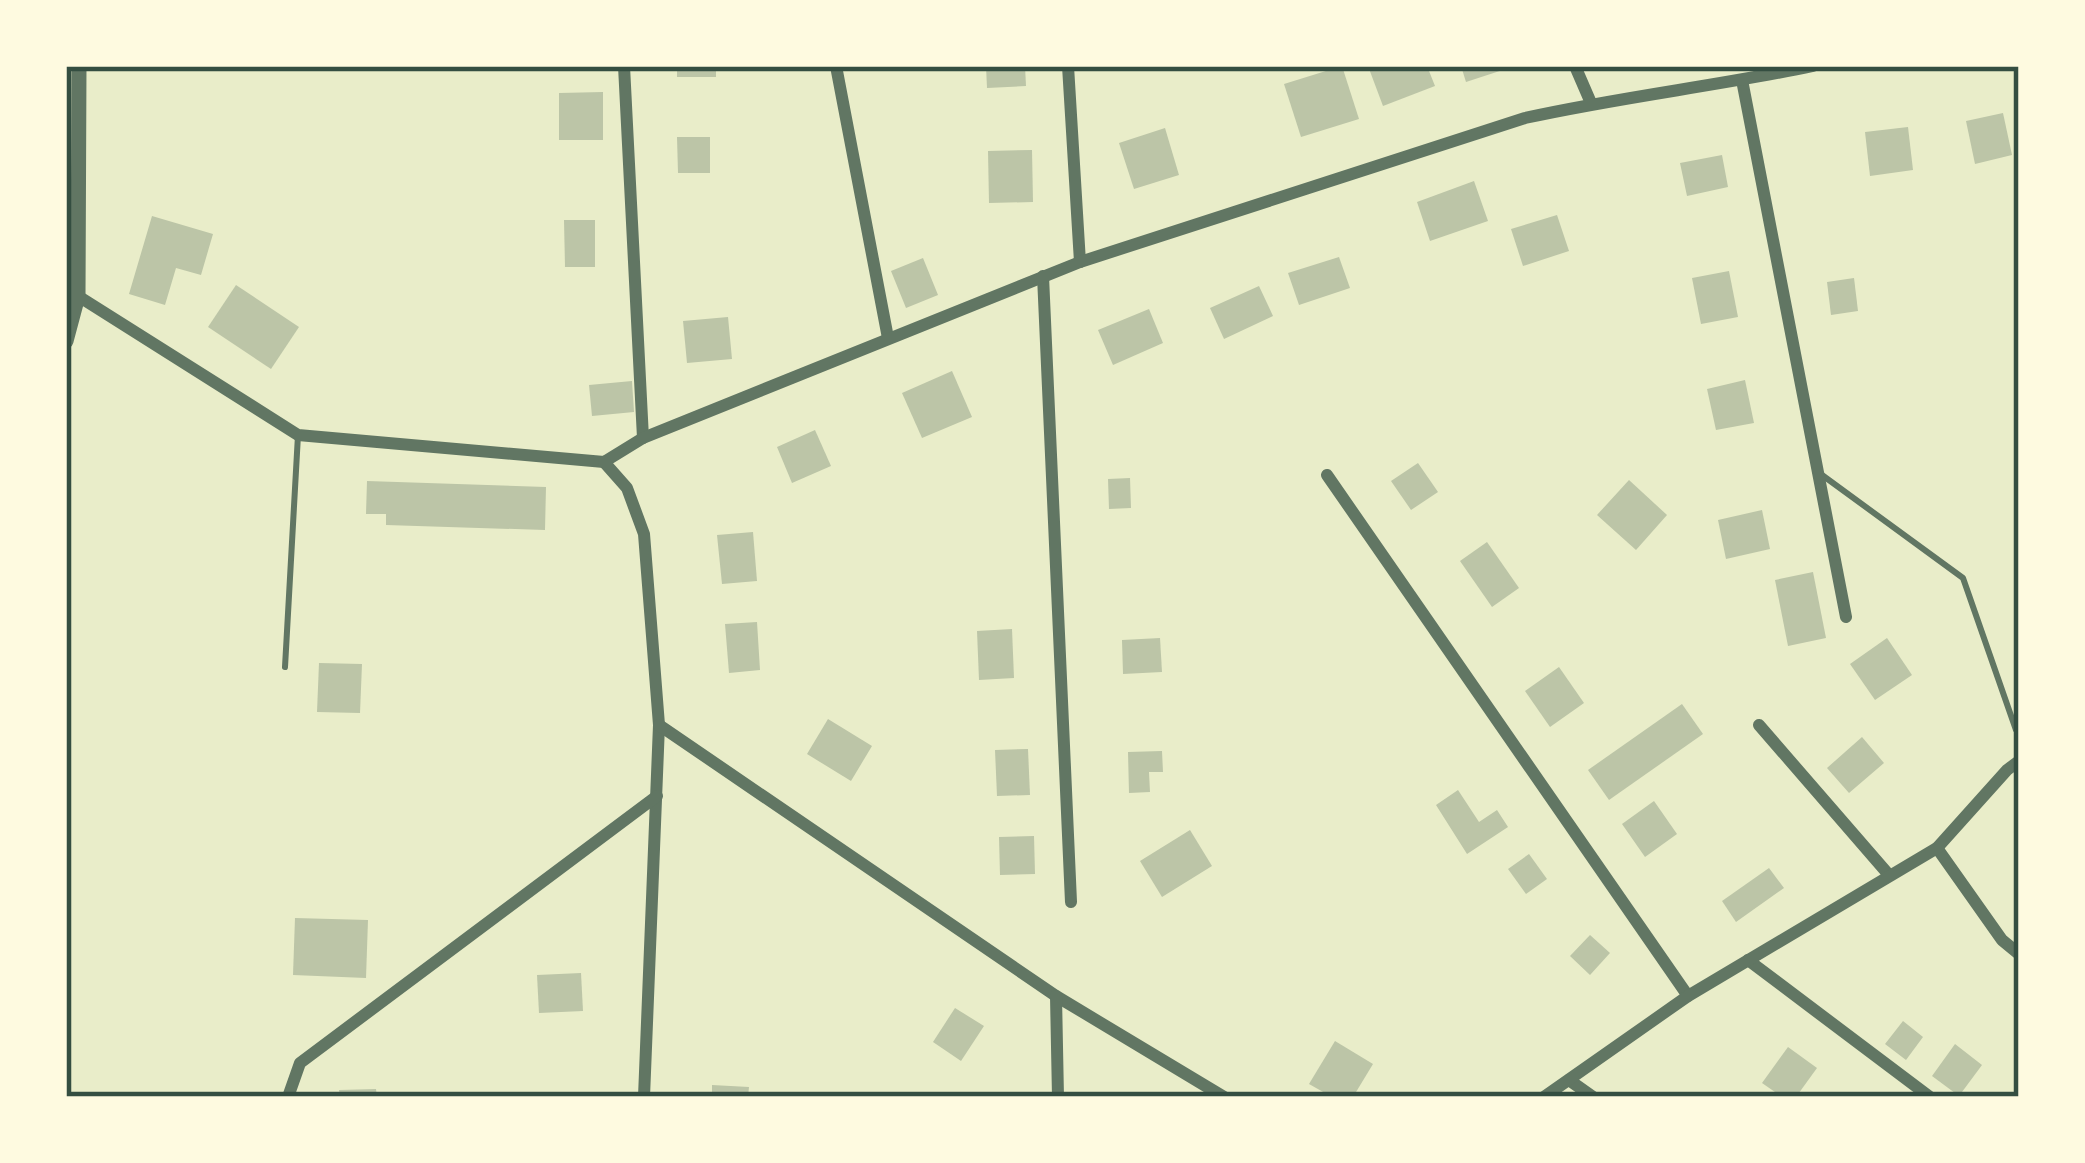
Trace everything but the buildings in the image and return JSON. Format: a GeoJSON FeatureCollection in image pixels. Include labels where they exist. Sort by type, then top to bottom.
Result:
{"type":"FeatureCollection","features":[{"type":"Feature","properties":{"kind":"street"},"geometry":{"type":"LineString","coordinates":[[66,341],[78,296],[73,151],[79,66]]}},
{"type":"Feature","properties":{"kind":"street"},"geometry":{"type":"LineString","coordinates":[[624,66],[644,437]]}},
{"type":"Feature","properties":{"kind":"street"},"geometry":{"type":"LineString","coordinates":[[836,66],[888,338]]}},
{"type":"Feature","properties":{"kind":"street"},"geometry":{"type":"LineString","coordinates":[[1068,66],[1080,262]]}},
{"type":"Feature","properties":{"kind":"street"},"geometry":{"type":"LineString","coordinates":[[1575,66],[1591,103]]}},
{"type":"Feature","properties":{"kind":"street"},"geometry":{"type":"LineString","coordinates":[[78,296],[298,435],[604,462],[644,437],[1080,262],[1525,118],[1813,66]]}},
{"type":"Feature","properties":{"kind":"street"},"geometry":{"type":"LineString","coordinates":[[1742,80],[1846,617]]}},
{"type":"Feature","properties":{"kind":"street"},"geometry":{"type":"LineString","coordinates":[[1043,276],[1071,902]]}},
{"type":"Feature","properties":{"kind":"street"},"geometry":{"type":"LineString","coordinates":[[604,462],[627,488],[644,534],[658,725],[644,1097]]}},
{"type":"Feature","properties":{"kind":"street"},"geometry":{"type":"LineString","coordinates":[[1328,475],[1688,996]]}},
{"type":"Feature","properties":{"kind":"street"},"geometry":{"type":"LineString","coordinates":[[658,725],[1056,996],[1224,1097]]}},
{"type":"Feature","properties":{"kind":"street"},"geometry":{"type":"LineString","coordinates":[[1759,725],[1889,875]]}},
{"type":"Feature","properties":{"kind":"street"},"geometry":{"type":"LineString","coordinates":[[1544,1097],[1688,996],[1937,848],[2019,761]]}},
{"type":"Feature","properties":{"kind":"street"},"geometry":{"type":"LineString","coordinates":[[288,1097],[300,1063],[658,796]]}},
{"type":"Feature","properties":{"kind":"street"},"geometry":{"type":"LineString","coordinates":[[1937,848],[2002,940],[2019,953]]}},
{"type":"Feature","properties":{"kind":"street"},"geometry":{"type":"LineString","coordinates":[[1748,960],[1930,1097]]}},
{"type":"Feature","properties":{"kind":"street"},"geometry":{"type":"LineString","coordinates":[[1056,996],[1058,1097]]}},
{"type":"Feature","properties":{"kind":"street"},"geometry":{"type":"LineString","coordinates":[[1569,1080],[1593,1097]]}},
{"type":"Feature","properties":{"kind":"lane"},"geometry":{"type":"LineString","coordinates":[[285,667],[298,435]]}},
{"type":"Feature","properties":{"kind":"lane"},"geometry":{"type":"LineString","coordinates":[[1820,473],[1963,578],[2016,730]]}}]}
